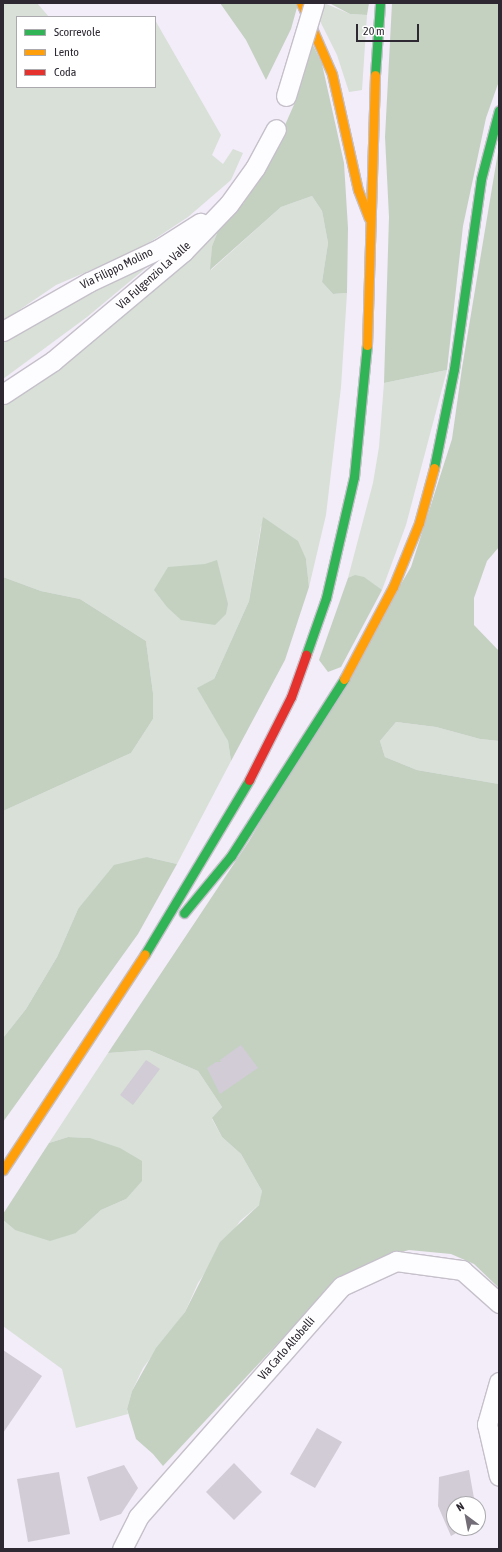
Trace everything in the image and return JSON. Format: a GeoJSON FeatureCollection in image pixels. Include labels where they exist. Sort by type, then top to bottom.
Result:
{"type":"FeatureCollection","features":[{"type":"Feature","properties":{"kind":"highway"},"geometry":{"type":"LineString","coordinates":[[301,3],[332,74],[342,111],[358,190],[373,226]]}},
{"type":"Feature","properties":{"kind":"highway"},"geometry":{"type":"LineString","coordinates":[[3,1170],[131,977],[189,883],[269,743],[304,666],[326,598],[354,477],[369,318],[373,226],[375,73],[380,3]]}},
{"type":"Feature","properties":{"kind":"highway"},"geometry":{"type":"LineString","coordinates":[[131,977],[232,856],[355,662],[393,587],[419,523],[440,443],[454,369],[481,179],[499,110]]}},
{"type":"Feature","properties":{"kind":"street"},"geometry":{"type":"LineString","coordinates":[[286,96],[314,3]]}},
{"type":"Feature","properties":{"kind":"street","name":"Via Fulgenzio La Valle"},"geometry":{"type":"LineString","coordinates":[[3,394],[53,362],[124,304],[183,252],[229,204],[255,168],[276,129]]}},
{"type":"Feature","properties":{"kind":"street","name":"Via Filippo Molino"},"geometry":{"type":"LineString","coordinates":[[3,331],[89,282],[159,249],[229,204]]}},
{"type":"Feature","properties":{"kind":"street","name":"Via Carlo Altobelli"},"geometry":{"type":"LineString","coordinates":[[122,1549],[138,1517],[342,1286],[396,1261],[462,1270],[499,1303]]}},
{"type":"Feature","properties":{"kind":"street"},"geometry":{"type":"LineString","coordinates":[[499,1382],[487,1424],[499,1476]]}},
{"type":"Feature","properties":{"kind":"shaded area"},"geometry":{"type":"Polygon","coordinates":[[[3,3],[37,3],[48,16],[16,16],[16,88],[156,88],[156,22],[221,135],[212,155],[223,164],[233,149],[243,153],[231,180],[188,217],[138,250],[56,285],[3,321],[3,3]]]}},
{"type":"Feature","properties":{"kind":"shaded area"},"geometry":{"type":"Polygon","coordinates":[[[324,3],[350,14],[367,15],[362,90],[349,92],[337,55],[320,21],[324,3]]]}},
{"type":"Feature","properties":{"kind":"shaded area"},"geometry":{"type":"Polygon","coordinates":[[[312,196],[322,211],[328,243],[322,282],[333,294],[347,293],[341,387],[326,515],[309,587],[306,559],[261,526],[249,601],[214,679],[215,715],[228,741],[231,761],[177,864],[147,857],[78,909],[57,957],[26,1009],[3,1038],[3,811],[131,753],[153,719],[153,693],[146,641],[80,599],[41,591],[3,577],[3,401],[163,279],[218,231],[212,246],[211,270],[281,207],[312,196]]]}},
{"type":"Feature","properties":{"kind":"shaded area"},"geometry":{"type":"Polygon","coordinates":[[[176,243],[87,317],[3,379],[3,336],[176,243]]]}},
{"type":"Feature","properties":{"kind":"shaded area"},"geometry":{"type":"Polygon","coordinates":[[[447,370],[406,525],[382,590],[348,578],[373,483],[379,447],[384,383],[447,370]]]}},
{"type":"Feature","properties":{"kind":"shaded area"},"geometry":{"type":"Polygon","coordinates":[[[396,722],[436,727],[480,739],[499,741],[499,784],[417,770],[385,757],[380,741],[396,722]]]}},
{"type":"Feature","properties":{"kind":"shaded area"},"geometry":{"type":"Polygon","coordinates":[[[149,1050],[198,1071],[222,1107],[212,1119],[222,1137],[241,1154],[262,1191],[260,1204],[240,1221],[198,1283],[185,1312],[143,1368],[132,1391],[127,1409],[128,1414],[76,1428],[62,1369],[3,1326],[3,1220],[15,1230],[76,1233],[101,1210],[126,1199],[90,1138],[68,1137],[49,1143],[108,1053],[149,1050]]]}},
{"type":"Feature","properties":{"kind":"green space"},"geometry":{"type":"Polygon","coordinates":[[[220,3],[298,4],[291,29],[266,80],[246,40],[220,3]]]}},
{"type":"Feature","properties":{"kind":"green space"},"geometry":{"type":"Polygon","coordinates":[[[329,3],[369,3],[367,15],[350,14],[329,3]]]}},
{"type":"Feature","properties":{"kind":"green space"},"geometry":{"type":"Polygon","coordinates":[[[392,3],[499,3],[499,81],[486,118],[463,226],[447,370],[384,383],[389,217],[385,137],[392,3]]]}},
{"type":"Feature","properties":{"kind":"green space"},"geometry":{"type":"Polygon","coordinates":[[[312,43],[322,64],[344,163],[348,228],[347,293],[333,294],[322,282],[328,243],[322,211],[312,196],[281,207],[210,270],[212,246],[218,231],[243,204],[264,173],[296,100],[312,43]]]}},
{"type":"Feature","properties":{"kind":"green space"},"geometry":{"type":"Polygon","coordinates":[[[499,146],[499,547],[487,561],[474,598],[474,625],[499,651],[499,741],[480,739],[436,727],[396,722],[380,741],[385,757],[417,770],[499,784],[499,1288],[474,1264],[451,1254],[409,1250],[380,1258],[321,1297],[163,1466],[153,1454],[136,1439],[127,1409],[132,1391],[156,1348],[185,1312],[220,1242],[259,1205],[262,1191],[241,1154],[222,1137],[212,1118],[222,1107],[198,1071],[149,1050],[108,1053],[249,841],[411,567],[452,439],[462,368],[499,146]]]}},
{"type":"Feature","properties":{"kind":"green space"},"geometry":{"type":"Polygon","coordinates":[[[263,517],[298,541],[306,559],[309,587],[285,660],[231,761],[228,741],[197,688],[214,679],[249,601],[263,517]]]}},
{"type":"Feature","properties":{"kind":"green space"},"geometry":{"type":"Polygon","coordinates":[[[217,560],[228,604],[226,614],[215,625],[181,620],[167,607],[154,590],[168,567],[205,564],[217,560]]]}},
{"type":"Feature","properties":{"kind":"green space"},"geometry":{"type":"Polygon","coordinates":[[[355,575],[364,577],[382,590],[341,667],[328,672],[319,660],[348,578],[355,575]]]}},
{"type":"Feature","properties":{"kind":"green space"},"geometry":{"type":"Polygon","coordinates":[[[3,577],[41,591],[80,599],[146,641],[153,693],[153,719],[131,753],[3,811],[3,577]]]}},
{"type":"Feature","properties":{"kind":"green space"},"geometry":{"type":"Polygon","coordinates":[[[147,857],[177,864],[138,934],[3,1122],[3,1038],[26,1009],[57,957],[78,909],[114,865],[147,857]]]}},
{"type":"Feature","properties":{"kind":"green space"},"geometry":{"type":"Polygon","coordinates":[[[68,1137],[90,1138],[120,1148],[142,1161],[142,1181],[126,1199],[101,1210],[76,1233],[50,1241],[15,1230],[3,1220],[3,1214],[49,1143],[68,1137]]]}},
{"type":"Feature","properties":{"kind":"building"},"geometry":{"type":"Polygon","coordinates":[[[241,1045],[258,1068],[220,1094],[207,1068],[216,1062],[221,1062],[220,1060],[241,1045]]]}},
{"type":"Feature","properties":{"kind":"building"},"geometry":{"type":"Polygon","coordinates":[[[146,1060],[160,1069],[133,1105],[120,1095],[146,1060]]]}},
{"type":"Feature","properties":{"kind":"building"},"geometry":{"type":"Polygon","coordinates":[[[3,1350],[42,1376],[3,1433],[3,1350]]]}},
{"type":"Feature","properties":{"kind":"building"},"geometry":{"type":"Polygon","coordinates":[[[317,1428],[342,1442],[315,1488],[290,1474],[317,1428]]]}},
{"type":"Feature","properties":{"kind":"building"},"geometry":{"type":"Polygon","coordinates":[[[234,1463],[262,1492],[234,1520],[206,1492],[234,1463]]]}},
{"type":"Feature","properties":{"kind":"building"},"geometry":{"type":"Polygon","coordinates":[[[124,1465],[138,1488],[121,1514],[100,1521],[87,1477],[124,1465]]]}},
{"type":"Feature","properties":{"kind":"building"},"geometry":{"type":"Polygon","coordinates":[[[469,1470],[474,1496],[446,1496],[446,1524],[438,1506],[439,1477],[469,1470]]]}},
{"type":"Feature","properties":{"kind":"building"},"geometry":{"type":"Polygon","coordinates":[[[59,1472],[70,1534],[28,1542],[17,1479],[59,1472]]]}},
{"type":"Feature","properties":{"kind":"traffic: fast"},"geometry":{"type":"LineString","coordinates":[[375,75],[380,3]]}},
{"type":"Feature","properties":{"kind":"traffic: fast"},"geometry":{"type":"LineString","coordinates":[[434,468],[454,369],[481,179],[499,110]]}},
{"type":"Feature","properties":{"kind":"traffic: fast"},"geometry":{"type":"LineString","coordinates":[[306,655],[326,598],[354,477],[367,345]]}},
{"type":"Feature","properties":{"kind":"traffic: fast"},"geometry":{"type":"LineString","coordinates":[[184,913],[231,856],[344,679]]}},
{"type":"Feature","properties":{"kind":"traffic: fast"},"geometry":{"type":"LineString","coordinates":[[145,954],[249,780]]}},
{"type":"Feature","properties":{"kind":"traffic: slow"},"geometry":{"type":"LineString","coordinates":[[301,3],[332,74],[358,190],[369,218]]}},
{"type":"Feature","properties":{"kind":"traffic: slow"},"geometry":{"type":"LineString","coordinates":[[367,345],[375,75]]}},
{"type":"Feature","properties":{"kind":"traffic: slow"},"geometry":{"type":"LineString","coordinates":[[344,679],[393,587],[419,523],[434,468]]}},
{"type":"Feature","properties":{"kind":"traffic: slow"},"geometry":{"type":"LineString","coordinates":[[3,1170],[145,954]]}},
{"type":"Feature","properties":{"kind":"traffic: jam"},"geometry":{"type":"LineString","coordinates":[[249,780],[291,697],[306,655]]}}]}
